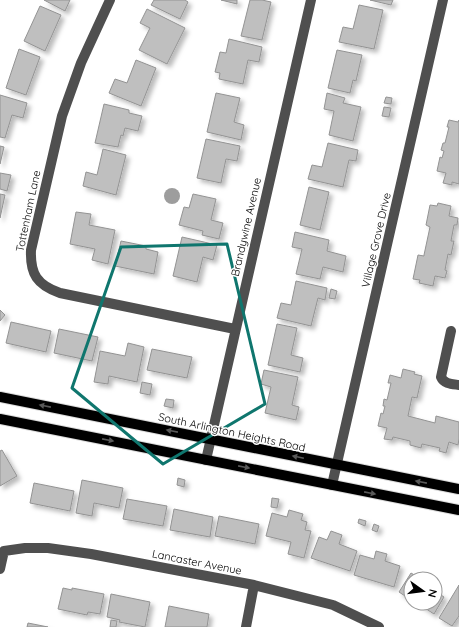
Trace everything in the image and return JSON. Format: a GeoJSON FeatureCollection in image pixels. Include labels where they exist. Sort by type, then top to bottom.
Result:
{"type":"FeatureCollection","features":[{"type":"Feature","properties":{"kind":"main road","name":"South Arlington Heights Road"},"geometry":{"type":"LineString","coordinates":[[0,397],[459,489]]}},
{"type":"Feature","properties":{"kind":"main road"},"geometry":{"type":"LineString","coordinates":[[0,419],[459,510]]}},
{"type":"Feature","properties":{"kind":"street","name":"Tottenham Lane"},"geometry":{"type":"LineString","coordinates":[[110,0],[81,62],[62,116],[31,250],[30,260],[33,271],[45,287],[60,293],[235,329]]}},
{"type":"Feature","properties":{"kind":"street","name":"Brandywine Avenue"},"geometry":{"type":"LineString","coordinates":[[206,460],[311,0]]}},
{"type":"Feature","properties":{"kind":"street","name":"Village Grove Drive"},"geometry":{"type":"LineString","coordinates":[[332,485],[443,0]]}},
{"type":"Feature","properties":{"kind":"street"},"geometry":{"type":"LineString","coordinates":[[450,331],[441,377],[442,380],[446,382],[459,385]]}},
{"type":"Feature","properties":{"kind":"street","name":"Lancaster Avenue"},"geometry":{"type":"LineString","coordinates":[[0,568],[4,552],[25,548],[48,548],[91,554],[254,585],[333,605],[379,627]]}},
{"type":"Feature","properties":{"kind":"street"},"geometry":{"type":"LineString","coordinates":[[246,627],[254,585]]}},
{"type":"Feature","properties":{"kind":"highlighted area"},"geometry":{"type":"Polygon","coordinates":[[[227,244],[265,404],[163,464],[72,388],[121,247],[227,244]]]}},
{"type":"Feature","properties":{"kind":"shaded area"},"geometry":{"type":"Polygon","coordinates":[[[172,188],[178,190],[180,196],[178,202],[172,204],[166,202],[164,196],[166,190],[172,188]]]}},
{"type":"Feature","properties":{"kind":"building"},"geometry":{"type":"Polygon","coordinates":[[[44,0],[70,0],[65,11],[44,0]]]}},
{"type":"Feature","properties":{"kind":"building"},"geometry":{"type":"Polygon","coordinates":[[[154,0],[185,0],[188,2],[180,19],[151,5],[154,0]]]}},
{"type":"Feature","properties":{"kind":"building"},"geometry":{"type":"Polygon","coordinates":[[[221,0],[237,0],[237,4],[221,0]]]}},
{"type":"Feature","properties":{"kind":"building"},"geometry":{"type":"Polygon","coordinates":[[[250,0],[271,2],[262,40],[241,36],[250,0]]]}},
{"type":"Feature","properties":{"kind":"building"},"geometry":{"type":"Polygon","coordinates":[[[370,0],[393,0],[391,5],[370,0]]]}},
{"type":"Feature","properties":{"kind":"building"},"geometry":{"type":"Polygon","coordinates":[[[359,5],[383,10],[374,49],[339,42],[343,27],[353,29],[359,5]]]}},
{"type":"Feature","properties":{"kind":"building"},"geometry":{"type":"Polygon","coordinates":[[[40,6],[61,15],[45,51],[24,41],[40,6]]]}},
{"type":"Feature","properties":{"kind":"building"},"geometry":{"type":"Polygon","coordinates":[[[147,9],[185,28],[167,64],[139,50],[150,28],[140,23],[147,9]]]}},
{"type":"Feature","properties":{"kind":"building"},"geometry":{"type":"Polygon","coordinates":[[[229,39],[262,47],[259,62],[248,60],[243,84],[219,79],[220,73],[215,72],[220,52],[226,53],[229,39]]]}},
{"type":"Feature","properties":{"kind":"building"},"geometry":{"type":"Polygon","coordinates":[[[19,49],[40,57],[26,95],[6,88],[19,49]]]}},
{"type":"Feature","properties":{"kind":"building"},"geometry":{"type":"Polygon","coordinates":[[[337,50],[362,55],[356,81],[353,80],[350,93],[328,88],[337,50]]]}},
{"type":"Feature","properties":{"kind":"building"},"geometry":{"type":"Polygon","coordinates":[[[136,60],[156,68],[141,106],[109,93],[115,79],[127,83],[136,60]]]}},
{"type":"Feature","properties":{"kind":"building"},"geometry":{"type":"Polygon","coordinates":[[[216,93],[240,98],[234,122],[244,125],[241,140],[207,132],[216,93]]]}},
{"type":"Feature","properties":{"kind":"building"},"geometry":{"type":"Polygon","coordinates":[[[327,93],[345,98],[343,103],[361,107],[353,141],[329,135],[334,111],[324,109],[327,93]]]}},
{"type":"Feature","properties":{"kind":"building"},"geometry":{"type":"Polygon","coordinates":[[[0,95],[27,103],[23,118],[12,115],[5,138],[0,137],[0,95]]]}},
{"type":"Feature","properties":{"kind":"building"},"geometry":{"type":"Polygon","coordinates":[[[386,97],[392,98],[391,104],[384,103],[386,97]]]}},
{"type":"Feature","properties":{"kind":"building"},"geometry":{"type":"Polygon","coordinates":[[[104,104],[129,110],[129,113],[142,116],[138,131],[125,128],[123,136],[121,135],[118,147],[95,143],[104,104]]]}},
{"type":"Feature","properties":{"kind":"building"},"geometry":{"type":"Polygon","coordinates":[[[384,107],[391,108],[389,117],[382,116],[384,107]]]}},
{"type":"Feature","properties":{"kind":"building"},"geometry":{"type":"Polygon","coordinates":[[[449,120],[458,122],[459,120],[459,184],[452,182],[452,185],[443,183],[446,173],[437,171],[440,157],[442,158],[444,151],[441,150],[443,143],[445,143],[449,120]]]}},
{"type":"Feature","properties":{"kind":"building"},"geometry":{"type":"Polygon","coordinates":[[[206,139],[240,146],[237,161],[226,159],[221,183],[197,178],[206,139]]]}},
{"type":"Feature","properties":{"kind":"building"},"geometry":{"type":"Polygon","coordinates":[[[328,143],[358,150],[356,161],[349,160],[343,187],[308,179],[312,165],[322,167],[328,143]]]}},
{"type":"Feature","properties":{"kind":"building"},"geometry":{"type":"Polygon","coordinates":[[[0,146],[4,147],[0,164],[0,146]]]}},
{"type":"Feature","properties":{"kind":"building"},"geometry":{"type":"Polygon","coordinates":[[[103,149],[126,155],[116,195],[83,186],[86,172],[97,175],[103,149]]]}},
{"type":"Feature","properties":{"kind":"building"},"geometry":{"type":"Polygon","coordinates":[[[0,173],[11,175],[7,191],[0,189],[0,173]]]}},
{"type":"Feature","properties":{"kind":"building"},"geometry":{"type":"Polygon","coordinates":[[[309,187],[329,192],[320,230],[300,225],[309,187]]]}},
{"type":"Feature","properties":{"kind":"building"},"geometry":{"type":"Polygon","coordinates":[[[0,194],[5,195],[0,218],[0,194]]]}},
{"type":"Feature","properties":{"kind":"building"},"geometry":{"type":"Polygon","coordinates":[[[193,194],[216,199],[211,220],[223,223],[219,239],[202,235],[203,231],[179,225],[184,207],[189,208],[193,194]]]}},
{"type":"Feature","properties":{"kind":"building"},"geometry":{"type":"Polygon","coordinates":[[[438,203],[451,206],[449,216],[458,218],[457,225],[454,225],[451,241],[454,241],[451,255],[448,254],[445,278],[435,276],[433,286],[419,283],[420,280],[413,279],[418,255],[424,256],[430,227],[426,225],[430,205],[437,206],[438,203]]]}},
{"type":"Feature","properties":{"kind":"building"},"geometry":{"type":"Polygon","coordinates":[[[76,212],[91,214],[89,225],[115,230],[108,264],[92,260],[95,249],[70,244],[76,212]]]}},
{"type":"Feature","properties":{"kind":"building"},"geometry":{"type":"Polygon","coordinates":[[[295,232],[329,240],[327,251],[346,256],[343,272],[323,267],[320,279],[296,274],[302,249],[292,247],[295,232]]]}},
{"type":"Feature","properties":{"kind":"building"},"geometry":{"type":"Polygon","coordinates":[[[182,237],[217,245],[213,260],[203,257],[197,282],[173,276],[182,237]]]}},
{"type":"Feature","properties":{"kind":"building"},"geometry":{"type":"Polygon","coordinates":[[[121,241],[146,246],[146,249],[158,252],[154,274],[115,266],[121,241]]]}},
{"type":"Feature","properties":{"kind":"building"},"geometry":{"type":"Polygon","coordinates":[[[296,281],[327,288],[325,300],[318,298],[311,326],[277,318],[281,303],[291,305],[296,281]]]}},
{"type":"Feature","properties":{"kind":"building"},"geometry":{"type":"Polygon","coordinates":[[[331,289],[337,291],[335,299],[329,298],[331,289]]]}},
{"type":"Feature","properties":{"kind":"building"},"geometry":{"type":"Polygon","coordinates":[[[0,310],[5,315],[0,321],[0,310]]]}},
{"type":"Feature","properties":{"kind":"building"},"geometry":{"type":"Polygon","coordinates":[[[11,322],[51,331],[46,352],[6,343],[11,322]]]}},
{"type":"Feature","properties":{"kind":"building"},"geometry":{"type":"Polygon","coordinates":[[[277,324],[297,328],[291,355],[303,358],[300,372],[268,365],[277,324]]]}},
{"type":"Feature","properties":{"kind":"building"},"geometry":{"type":"Polygon","coordinates":[[[59,329],[98,337],[92,361],[54,353],[59,329]]]}},
{"type":"Feature","properties":{"kind":"building"},"geometry":{"type":"Polygon","coordinates":[[[128,343],[144,347],[137,382],[109,376],[108,384],[94,382],[100,351],[125,356],[128,343]]]}},
{"type":"Feature","properties":{"kind":"building"},"geometry":{"type":"Polygon","coordinates":[[[152,349],[192,357],[187,378],[147,370],[152,349]]]}},
{"type":"Feature","properties":{"kind":"building"},"geometry":{"type":"Polygon","coordinates":[[[403,369],[415,372],[414,374],[422,376],[417,398],[412,397],[408,416],[435,423],[436,416],[459,422],[458,445],[449,442],[446,453],[439,451],[440,448],[422,444],[421,448],[410,445],[410,441],[393,437],[392,440],[384,439],[387,428],[378,426],[381,413],[383,414],[385,406],[383,406],[384,399],[387,400],[391,383],[388,383],[390,375],[401,378],[403,369]]]}},
{"type":"Feature","properties":{"kind":"building"},"geometry":{"type":"Polygon","coordinates":[[[264,370],[298,377],[292,405],[299,407],[296,420],[265,413],[271,387],[261,384],[264,370]]]}},
{"type":"Feature","properties":{"kind":"building"},"geometry":{"type":"Polygon","coordinates":[[[142,382],[152,384],[150,395],[140,393],[142,382]]]}},
{"type":"Feature","properties":{"kind":"building"},"geometry":{"type":"Polygon","coordinates":[[[166,399],[174,400],[173,408],[164,406],[166,399]]]}},
{"type":"Feature","properties":{"kind":"building"},"geometry":{"type":"Polygon","coordinates":[[[2,450],[17,476],[0,486],[0,451],[2,450]]]}},
{"type":"Feature","properties":{"kind":"building"},"geometry":{"type":"Polygon","coordinates":[[[178,478],[185,480],[184,487],[177,485],[178,478]]]}},
{"type":"Feature","properties":{"kind":"building"},"geometry":{"type":"Polygon","coordinates":[[[82,480],[123,488],[119,508],[94,503],[92,516],[76,513],[82,480]]]}},
{"type":"Feature","properties":{"kind":"building"},"geometry":{"type":"Polygon","coordinates":[[[34,483],[74,491],[70,511],[30,503],[34,483]]]}},
{"type":"Feature","properties":{"kind":"building"},"geometry":{"type":"Polygon","coordinates":[[[272,498],[279,499],[277,508],[271,507],[272,498]]]}},
{"type":"Feature","properties":{"kind":"building"},"geometry":{"type":"Polygon","coordinates":[[[127,499],[167,506],[163,526],[123,519],[127,499]]]}},
{"type":"Feature","properties":{"kind":"building"},"geometry":{"type":"Polygon","coordinates":[[[174,509],[213,517],[210,537],[170,530],[174,509]]]}},
{"type":"Feature","properties":{"kind":"building"},"geometry":{"type":"Polygon","coordinates":[[[289,510],[303,514],[301,520],[307,522],[305,530],[311,531],[304,558],[288,554],[291,542],[266,536],[272,513],[287,517],[289,510]]]}},
{"type":"Feature","properties":{"kind":"building"},"geometry":{"type":"Polygon","coordinates":[[[219,516],[259,524],[255,544],[215,536],[219,516]]]}},
{"type":"Feature","properties":{"kind":"building"},"geometry":{"type":"Polygon","coordinates":[[[359,519],[366,521],[365,526],[358,523],[359,519]]]}},
{"type":"Feature","properties":{"kind":"building"},"geometry":{"type":"Polygon","coordinates":[[[374,524],[379,526],[377,532],[372,530],[374,524]]]}},
{"type":"Feature","properties":{"kind":"building"},"geometry":{"type":"Polygon","coordinates":[[[331,531],[342,535],[339,544],[357,551],[350,571],[311,558],[319,537],[327,540],[331,531]]]}},
{"type":"Feature","properties":{"kind":"building"},"geometry":{"type":"Polygon","coordinates":[[[376,551],[387,554],[385,561],[400,566],[394,587],[354,575],[360,555],[374,559],[376,551]]]}},
{"type":"Feature","properties":{"kind":"building"},"geometry":{"type":"Polygon","coordinates":[[[459,585],[459,616],[452,626],[439,618],[459,585]]]}},
{"type":"Feature","properties":{"kind":"building"},"geometry":{"type":"Polygon","coordinates":[[[403,586],[403,595],[399,592],[403,586]]]}},
{"type":"Feature","properties":{"kind":"building"},"geometry":{"type":"Polygon","coordinates":[[[63,588],[72,590],[72,588],[104,594],[100,614],[88,612],[87,615],[58,609],[63,588]]]}},
{"type":"Feature","properties":{"kind":"building"},"geometry":{"type":"Polygon","coordinates":[[[111,594],[150,602],[145,627],[119,622],[120,620],[107,617],[111,594]]]}},
{"type":"Feature","properties":{"kind":"building"},"geometry":{"type":"Polygon","coordinates":[[[169,606],[209,614],[207,627],[165,627],[169,606]]]}},
{"type":"Feature","properties":{"kind":"building"},"geometry":{"type":"Polygon","coordinates":[[[111,620],[117,621],[116,627],[110,627],[111,620]]]}},
{"type":"Feature","properties":{"kind":"building"},"geometry":{"type":"Polygon","coordinates":[[[28,623],[48,627],[27,627],[28,623]]]}}]}
